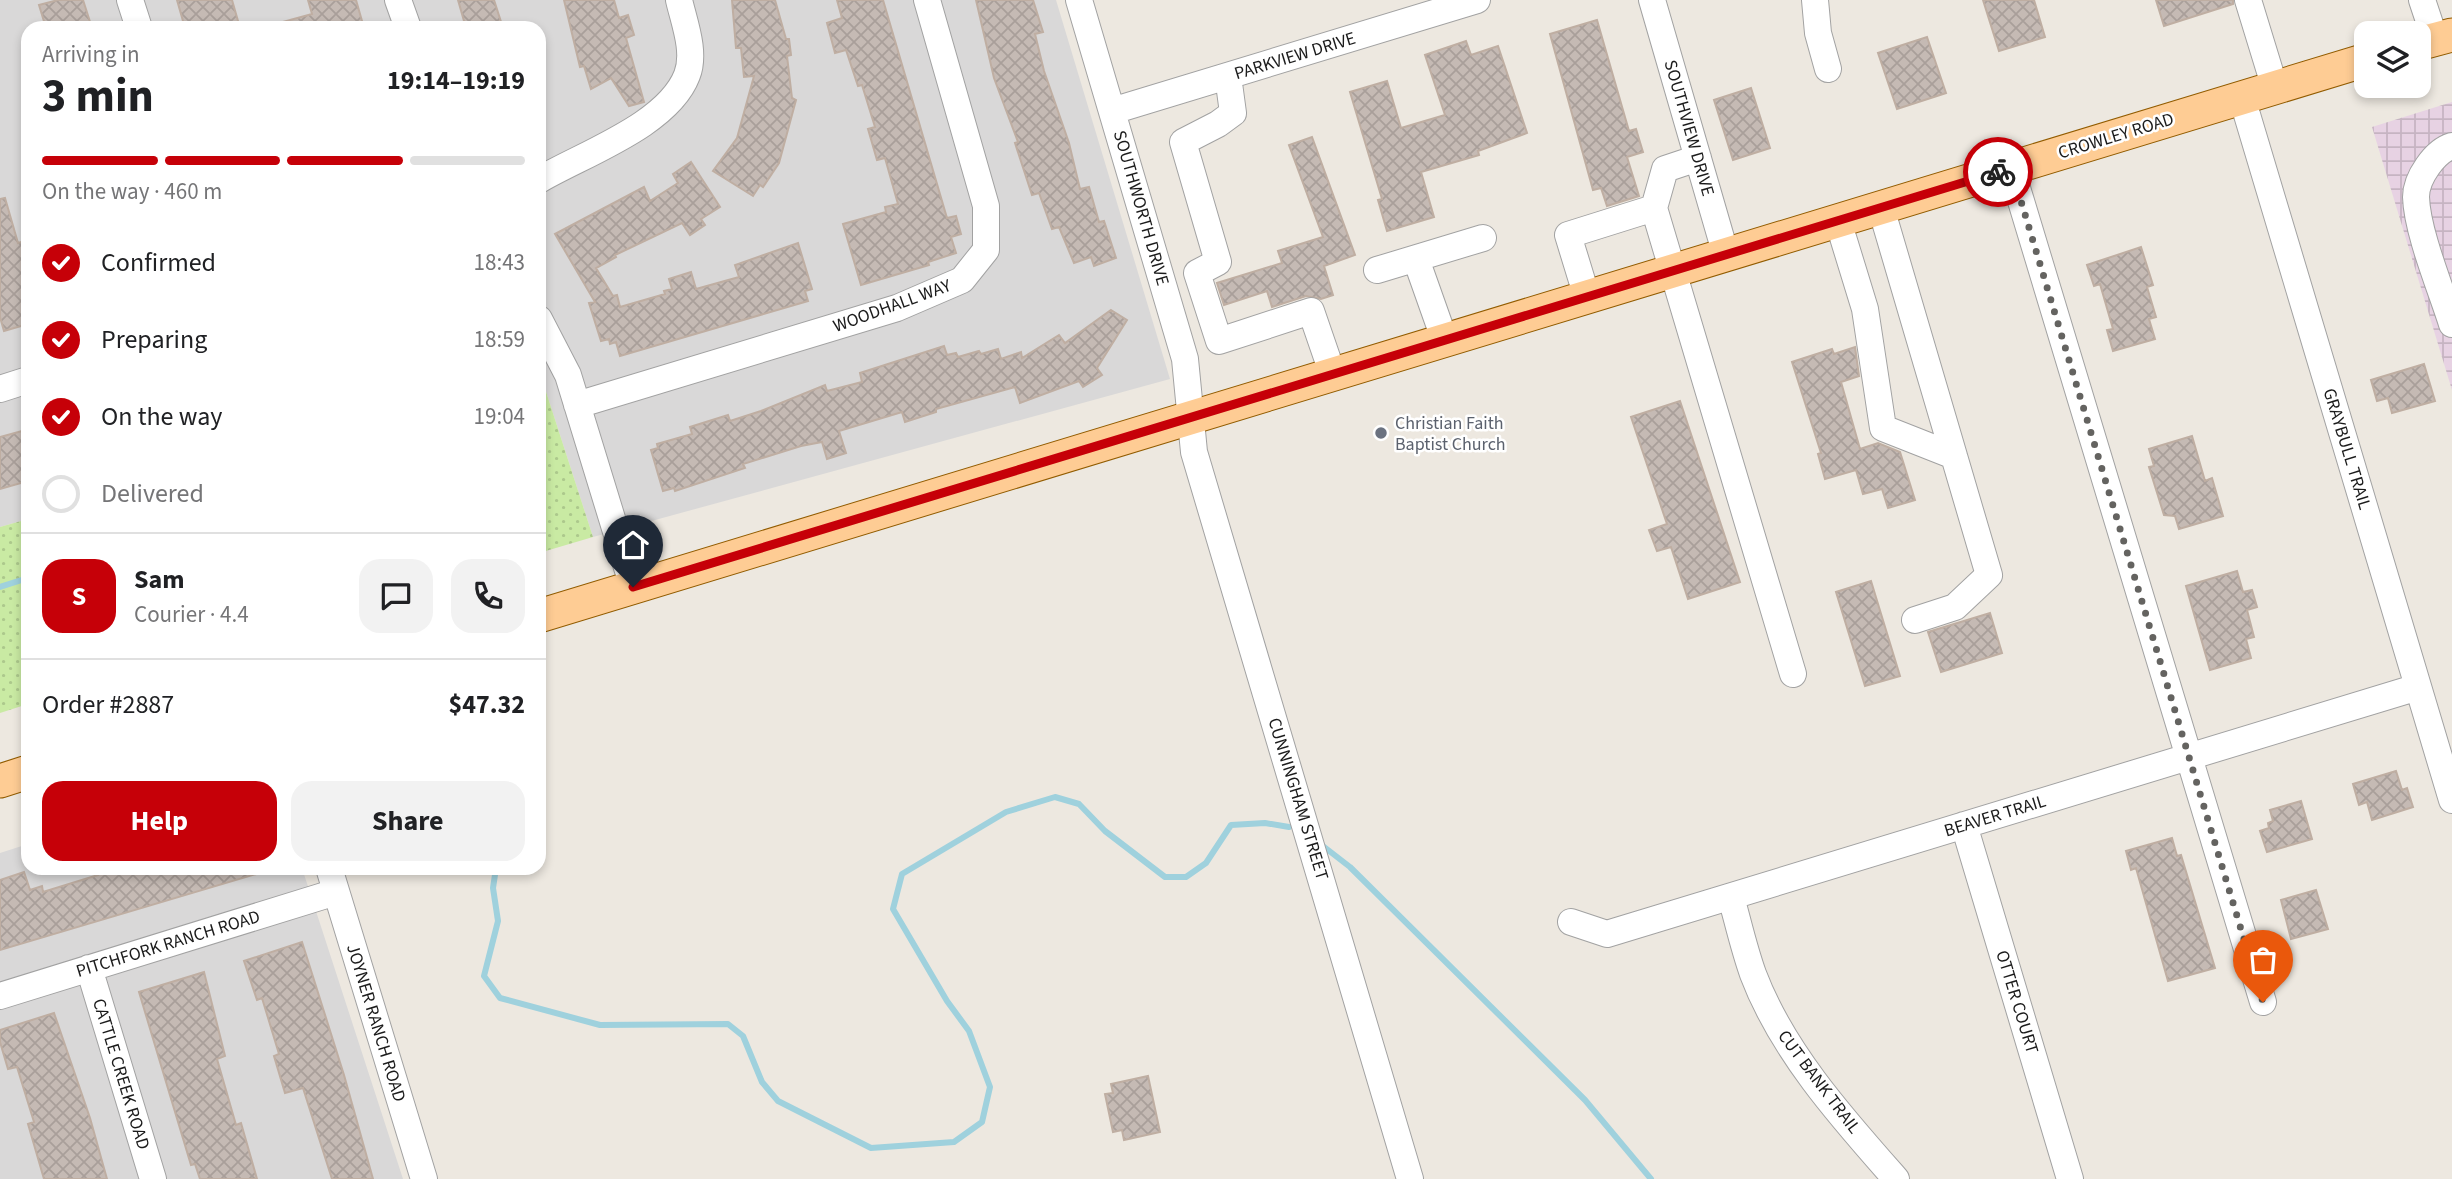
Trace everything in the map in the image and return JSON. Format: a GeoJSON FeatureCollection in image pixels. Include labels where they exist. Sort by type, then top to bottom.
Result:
{"type":"FeatureCollection","features":[{"type":"Feature","properties":{"kind":"main road","name":"CROWLEY ROAD"},"geometry":{"type":"LineString","coordinates":[[550,612],[2354,64]]}},
{"type":"Feature","properties":{"kind":"main road"},"geometry":{"type":"LineString","coordinates":[[0,781],[21,774]]}},
{"type":"Feature","properties":{"kind":"street"},"geometry":{"type":"LineString","coordinates":[[130,0],[137,21]]}},
{"type":"Feature","properties":{"kind":"street"},"geometry":{"type":"LineString","coordinates":[[398,0],[406,21]]}},
{"type":"Feature","properties":{"kind":"street"},"geometry":{"type":"LineString","coordinates":[[546,176],[654,116],[673,99],[688,74],[690,58],[679,0]]}},
{"type":"Feature","properties":{"kind":"street","name":"WOODHALL WAY"},"geometry":{"type":"LineString","coordinates":[[577,405],[897,308],[962,280],[986,250],[986,206],[927,0]]}},
{"type":"Feature","properties":{"kind":"street","name":"SOUTHWORTH DRIVE"},"geometry":{"type":"LineString","coordinates":[[1079,0],[1185,359],[1189,419]]}},
{"type":"Feature","properties":{"kind":"street","name":"PARKVIEW DRIVE"},"geometry":{"type":"LineString","coordinates":[[1112,111],[1478,0]]}},
{"type":"Feature","properties":{"kind":"street","name":"SOUTHVIEW DRIVE"},"geometry":{"type":"LineString","coordinates":[[1652,0],[1726,256]]}},
{"type":"Feature","properties":{"kind":"street"},"geometry":{"type":"LineString","coordinates":[[1815,0],[1818,33],[1828,69]]}},
{"type":"Feature","properties":{"kind":"street"},"geometry":{"type":"LineString","coordinates":[[2248,0],[2275,88]]}},
{"type":"Feature","properties":{"kind":"street"},"geometry":{"type":"LineString","coordinates":[[2422,0],[2435,39]]}},
{"type":"Feature","properties":{"kind":"street"},"geometry":{"type":"LineString","coordinates":[[1228,76],[1233,113],[1183,142],[1218,262],[1197,273],[1219,341],[1311,312],[1334,375]]}},
{"type":"Feature","properties":{"kind":"street","name":"GRAYBULL TRAIL"},"geometry":{"type":"LineString","coordinates":[[2242,98],[2452,800]]}},
{"type":"Feature","properties":{"kind":"street"},"geometry":{"type":"LineString","coordinates":[[2452,146],[2444,148],[2422,174],[2416,196],[2425,237],[2452,324]]}},
{"type":"Feature","properties":{"kind":"street"},"geometry":{"type":"LineString","coordinates":[[1698,158],[1665,170],[1654,208],[1793,674]]}},
{"type":"Feature","properties":{"kind":"street"},"geometry":{"type":"LineString","coordinates":[[2011,168],[2263,1002]]}},
{"type":"Feature","properties":{"kind":"street"},"geometry":{"type":"LineString","coordinates":[[1587,298],[1568,235],[1654,208]]}},
{"type":"Feature","properties":{"kind":"street"},"geometry":{"type":"LineString","coordinates":[[1881,208],[1989,575],[1955,607],[1915,620]]}},
{"type":"Feature","properties":{"kind":"street"},"geometry":{"type":"LineString","coordinates":[[1838,221],[1865,309],[1883,428],[1954,456]]}},
{"type":"Feature","properties":{"kind":"street"},"geometry":{"type":"LineString","coordinates":[[1377,270],[1483,239]]}},
{"type":"Feature","properties":{"kind":"street"},"geometry":{"type":"LineString","coordinates":[[1416,259],[1445,341]]}},
{"type":"Feature","properties":{"kind":"street"},"geometry":{"type":"LineString","coordinates":[[546,332],[568,374],[633,587]]}},
{"type":"Feature","properties":{"kind":"street"},"geometry":{"type":"LineString","coordinates":[[0,389],[21,382]]}},
{"type":"Feature","properties":{"kind":"street","name":"CUNNINGHAM STREET"},"geometry":{"type":"LineString","coordinates":[[1189,419],[1195,452],[1410,1179]]}},
{"type":"Feature","properties":{"kind":"street","name":"BEAVER TRAIL"},"geometry":{"type":"LineString","coordinates":[[1571,922],[1607,934],[2418,687]]}},
{"type":"Feature","properties":{"kind":"street","name":"OTTER COURT"},"geometry":{"type":"LineString","coordinates":[[1964,825],[2070,1179]]}},
{"type":"Feature","properties":{"kind":"street","name":"PITCHFORK RANCH ROAD"},"geometry":{"type":"LineString","coordinates":[[0,996],[89,968],[332,880]]}},
{"type":"Feature","properties":{"kind":"street","name":"JOYNER RANCH ROAD"},"geometry":{"type":"LineString","coordinates":[[332,880],[424,1179]]}},
{"type":"Feature","properties":{"kind":"street","name":"CUT BANK TRAIL"},"geometry":{"type":"LineString","coordinates":[[1731,897],[1753,974],[1777,1024],[1818,1085],[1896,1179]]}},
{"type":"Feature","properties":{"kind":"street","name":"CATTLE CREEK ROAD"},"geometry":{"type":"LineString","coordinates":[[89,968],[153,1179]]}},
{"type":"Feature","properties":{"kind":"shaded area"},"geometry":{"type":"Polygon","coordinates":[[[0,0],[1056,0],[1170,379],[593,537],[546,392],[546,21],[21,21],[21,521],[0,527],[0,0]]]}},
{"type":"Feature","properties":{"kind":"shaded area"},"geometry":{"type":"Polygon","coordinates":[[[2452,102],[2452,390],[2372,127],[2452,102]]]}},
{"type":"Feature","properties":{"kind":"shaded area"},"geometry":{"type":"Polygon","coordinates":[[[21,846],[21,875],[304,875],[403,1179],[0,1179],[0,853],[21,846]]]}},
{"type":"Feature","properties":{"kind":"green space"},"geometry":{"type":"Polygon","coordinates":[[[546,392],[593,537],[546,551],[546,392]]]}},
{"type":"Feature","properties":{"kind":"green space"},"geometry":{"type":"Polygon","coordinates":[[[21,521],[21,706],[0,713],[0,527],[21,521]]]}},
{"type":"Feature","properties":{"kind":"building"},"geometry":{"type":"Polygon","coordinates":[[[58,0],[83,0],[90,21],[44,21],[39,5],[58,0]]]}},
{"type":"Feature","properties":{"kind":"building"},"geometry":{"type":"Polygon","coordinates":[[[177,0],[232,0],[238,21],[183,21],[177,0]]]}},
{"type":"Feature","properties":{"kind":"building"},"geometry":{"type":"Polygon","coordinates":[[[308,0],[356,0],[362,21],[286,21],[312,14],[308,0]]]}},
{"type":"Feature","properties":{"kind":"building"},"geometry":{"type":"Polygon","coordinates":[[[458,0],[494,0],[501,21],[464,21],[458,0]]]}},
{"type":"Feature","properties":{"kind":"building"},"geometry":{"type":"Polygon","coordinates":[[[564,0],[614,0],[619,18],[628,15],[634,35],[626,38],[644,102],[629,106],[611,78],[591,89],[584,66],[580,67],[564,0]]]}},
{"type":"Feature","properties":{"kind":"building"},"geometry":{"type":"Polygon","coordinates":[[[732,0],[775,0],[786,39],[789,39],[791,55],[787,56],[792,98],[796,100],[779,163],[763,187],[760,185],[753,196],[713,171],[737,138],[754,76],[744,77],[741,48],[736,48],[732,0]]]}},
{"type":"Feature","properties":{"kind":"building"},"geometry":{"type":"Polygon","coordinates":[[[837,0],[883,0],[947,218],[956,216],[961,234],[951,237],[956,253],[928,262],[929,265],[861,285],[843,224],[886,212],[885,207],[898,204],[885,158],[877,160],[868,129],[875,127],[862,85],[858,86],[846,50],[835,53],[827,23],[842,18],[837,0]]]}},
{"type":"Feature","properties":{"kind":"building"},"geometry":{"type":"Polygon","coordinates":[[[976,0],[1033,0],[1043,32],[1035,34],[1044,71],[1069,143],[1080,189],[1089,187],[1099,222],[1104,221],[1116,258],[1094,266],[1091,257],[1074,263],[1059,227],[1052,229],[1039,193],[1032,195],[1015,143],[1018,142],[994,78],[976,0]]]}},
{"type":"Feature","properties":{"kind":"building"},"geometry":{"type":"Polygon","coordinates":[[[1983,0],[2034,0],[2045,37],[1999,51],[1983,0]]]}},
{"type":"Feature","properties":{"kind":"building"},"geometry":{"type":"Polygon","coordinates":[[[2156,0],[2233,0],[2233,4],[2164,26],[2156,0]]]}},
{"type":"Feature","properties":{"kind":"building"},"geometry":{"type":"Polygon","coordinates":[[[1597,20],[1629,131],[1636,129],[1643,152],[1627,157],[1639,196],[1607,206],[1601,188],[1593,190],[1550,34],[1597,20]]]}},
{"type":"Feature","properties":{"kind":"building"},"geometry":{"type":"Polygon","coordinates":[[[1927,37],[1946,93],[1897,109],[1878,53],[1927,37]]]}},
{"type":"Feature","properties":{"kind":"building"},"geometry":{"type":"Polygon","coordinates":[[[1466,41],[1471,55],[1498,46],[1527,133],[1478,151],[1479,155],[1421,172],[1434,217],[1387,231],[1378,200],[1382,199],[1350,92],[1387,81],[1401,128],[1445,115],[1425,55],[1466,41]]]}},
{"type":"Feature","properties":{"kind":"building"},"geometry":{"type":"Polygon","coordinates":[[[1751,88],[1770,148],[1733,160],[1714,100],[1751,88]]]}},
{"type":"Feature","properties":{"kind":"building"},"geometry":{"type":"Polygon","coordinates":[[[1312,137],[1355,255],[1324,266],[1333,295],[1321,299],[1306,296],[1272,307],[1267,291],[1224,305],[1217,283],[1282,263],[1278,251],[1323,237],[1289,145],[1312,137]]]}},
{"type":"Feature","properties":{"kind":"building"},"geometry":{"type":"Polygon","coordinates":[[[691,162],[720,207],[701,219],[705,225],[690,235],[682,223],[615,255],[616,257],[596,268],[613,296],[617,295],[620,307],[665,294],[664,291],[672,289],[669,279],[691,272],[696,289],[739,277],[735,265],[798,243],[812,289],[805,291],[808,301],[620,356],[616,342],[610,344],[609,339],[601,341],[589,303],[595,302],[555,234],[644,187],[650,201],[678,183],[673,174],[691,162]]]}},
{"type":"Feature","properties":{"kind":"building"},"geometry":{"type":"Polygon","coordinates":[[[5,198],[18,243],[21,242],[21,326],[4,331],[0,317],[0,199],[5,198]]]}},
{"type":"Feature","properties":{"kind":"building"},"geometry":{"type":"Polygon","coordinates":[[[2141,247],[2153,285],[2147,287],[2156,317],[2149,319],[2155,339],[2113,351],[2107,330],[2113,329],[2100,284],[2094,286],[2087,265],[2141,247]]]}},
{"type":"Feature","properties":{"kind":"building"},"geometry":{"type":"Polygon","coordinates":[[[1111,310],[1127,320],[1097,368],[1102,375],[1083,387],[1079,381],[1020,403],[1015,387],[936,409],[936,412],[905,422],[902,412],[839,431],[846,453],[827,459],[822,442],[801,446],[743,464],[745,468],[675,491],[674,488],[663,491],[651,450],[658,448],[657,444],[692,434],[690,427],[728,415],[730,421],[825,385],[827,391],[862,382],[860,373],[944,346],[947,355],[956,353],[958,357],[998,349],[1001,359],[1021,352],[1022,358],[1059,335],[1065,343],[1111,310]]]}},
{"type":"Feature","properties":{"kind":"building"},"geometry":{"type":"Polygon","coordinates":[[[1855,347],[1859,376],[1841,382],[1860,449],[1878,443],[1900,452],[1915,500],[1888,508],[1882,489],[1863,494],[1856,470],[1825,479],[1818,454],[1821,453],[1792,362],[1832,349],[1834,354],[1855,347]]]}},
{"type":"Feature","properties":{"kind":"building"},"geometry":{"type":"Polygon","coordinates":[[[2424,364],[2435,401],[2392,413],[2388,398],[2377,401],[2371,380],[2424,364]]]}},
{"type":"Feature","properties":{"kind":"building"},"geometry":{"type":"Polygon","coordinates":[[[1680,401],[1740,582],[1688,599],[1671,547],[1657,551],[1649,530],[1667,524],[1631,417],[1680,401]]]}},
{"type":"Feature","properties":{"kind":"building"},"geometry":{"type":"Polygon","coordinates":[[[21,431],[21,483],[0,489],[0,437],[21,431]]]}},
{"type":"Feature","properties":{"kind":"building"},"geometry":{"type":"Polygon","coordinates":[[[2192,436],[2205,481],[2212,478],[2223,516],[2179,529],[2175,516],[2164,515],[2149,467],[2154,466],[2149,449],[2192,436]]]}},
{"type":"Feature","properties":{"kind":"building"},"geometry":{"type":"Polygon","coordinates":[[[2237,571],[2243,592],[2252,590],[2257,607],[2247,610],[2254,637],[2246,639],[2251,658],[2210,670],[2186,586],[2237,571]]]}},
{"type":"Feature","properties":{"kind":"building"},"geometry":{"type":"Polygon","coordinates":[[[1871,581],[1900,676],[1865,686],[1836,592],[1871,581]]]}},
{"type":"Feature","properties":{"kind":"building"},"geometry":{"type":"Polygon","coordinates":[[[1990,613],[2002,653],[1941,672],[1928,632],[1990,613]]]}},
{"type":"Feature","properties":{"kind":"building"},"geometry":{"type":"Polygon","coordinates":[[[2396,771],[2402,790],[2407,788],[2413,807],[2372,820],[2367,802],[2359,805],[2353,784],[2396,771]]]}},
{"type":"Feature","properties":{"kind":"building"},"geometry":{"type":"Polygon","coordinates":[[[2301,801],[2312,839],[2267,852],[2260,831],[2269,828],[2268,823],[2273,821],[2270,810],[2301,801]]]}},
{"type":"Feature","properties":{"kind":"building"},"geometry":{"type":"Polygon","coordinates":[[[2172,838],[2177,856],[2181,855],[2215,968],[2168,981],[2136,868],[2131,870],[2126,851],[2172,838]]]}},
{"type":"Feature","properties":{"kind":"building"},"geometry":{"type":"Polygon","coordinates":[[[21,873],[25,875],[30,890],[42,886],[43,892],[98,875],[253,875],[0,950],[0,880],[21,873]]]}},
{"type":"Feature","properties":{"kind":"building"},"geometry":{"type":"Polygon","coordinates":[[[2316,890],[2328,929],[2291,939],[2281,900],[2316,890]]]}},
{"type":"Feature","properties":{"kind":"building"},"geometry":{"type":"Polygon","coordinates":[[[302,942],[373,1179],[332,1179],[303,1088],[285,1093],[274,1056],[279,1054],[262,998],[257,1000],[244,961],[302,942]]]}},
{"type":"Feature","properties":{"kind":"building"},"geometry":{"type":"Polygon","coordinates":[[[204,972],[225,1056],[217,1059],[236,1125],[241,1123],[257,1179],[200,1179],[195,1164],[191,1165],[139,992],[204,972]]]}},
{"type":"Feature","properties":{"kind":"building"},"geometry":{"type":"Polygon","coordinates":[[[54,1013],[90,1118],[107,1179],[44,1179],[28,1124],[34,1122],[17,1067],[8,1069],[0,1042],[0,1030],[54,1013]]]}},
{"type":"Feature","properties":{"kind":"building"},"geometry":{"type":"Polygon","coordinates":[[[1148,1076],[1160,1132],[1124,1140],[1122,1130],[1113,1132],[1105,1094],[1113,1093],[1111,1084],[1148,1076]]]}},
{"type":"Feature","properties":{"kind":"waterway"},"geometry":{"type":"LineString","coordinates":[[0,587],[21,580]]}},
{"type":"Feature","properties":{"kind":"waterway"},"geometry":{"type":"LineString","coordinates":[[495,875],[493,888],[498,921],[484,976],[500,998],[600,1025],[728,1024],[743,1036],[762,1082],[778,1101],[871,1148],[954,1142],[982,1122],[990,1087],[969,1031],[947,1001],[893,909],[902,874],[1006,812],[1055,797],[1079,804],[1105,831],[1165,877],[1186,877],[1206,863],[1231,825],[1265,823],[1289,827]]}},
{"type":"Feature","properties":{"kind":"waterway"},"geometry":{"type":"LineString","coordinates":[[1319,843],[1350,867],[1585,1100],[1651,1179]]}},
{"type":"Feature","properties":{"kind":"way so far"},"geometry":{"type":"LineString","coordinates":[[1998,172],[2011,168],[2263,1002]]}},
{"type":"Feature","properties":{"kind":"place","name":"Christian Faith Baptist Church"},"geometry":{"type":"Point","coordinates":[1381,433]}},
{"type":"Feature","properties":{"kind":"route"},"geometry":{"type":"LineString","coordinates":[[633,587],[1998,172]]}}]}
